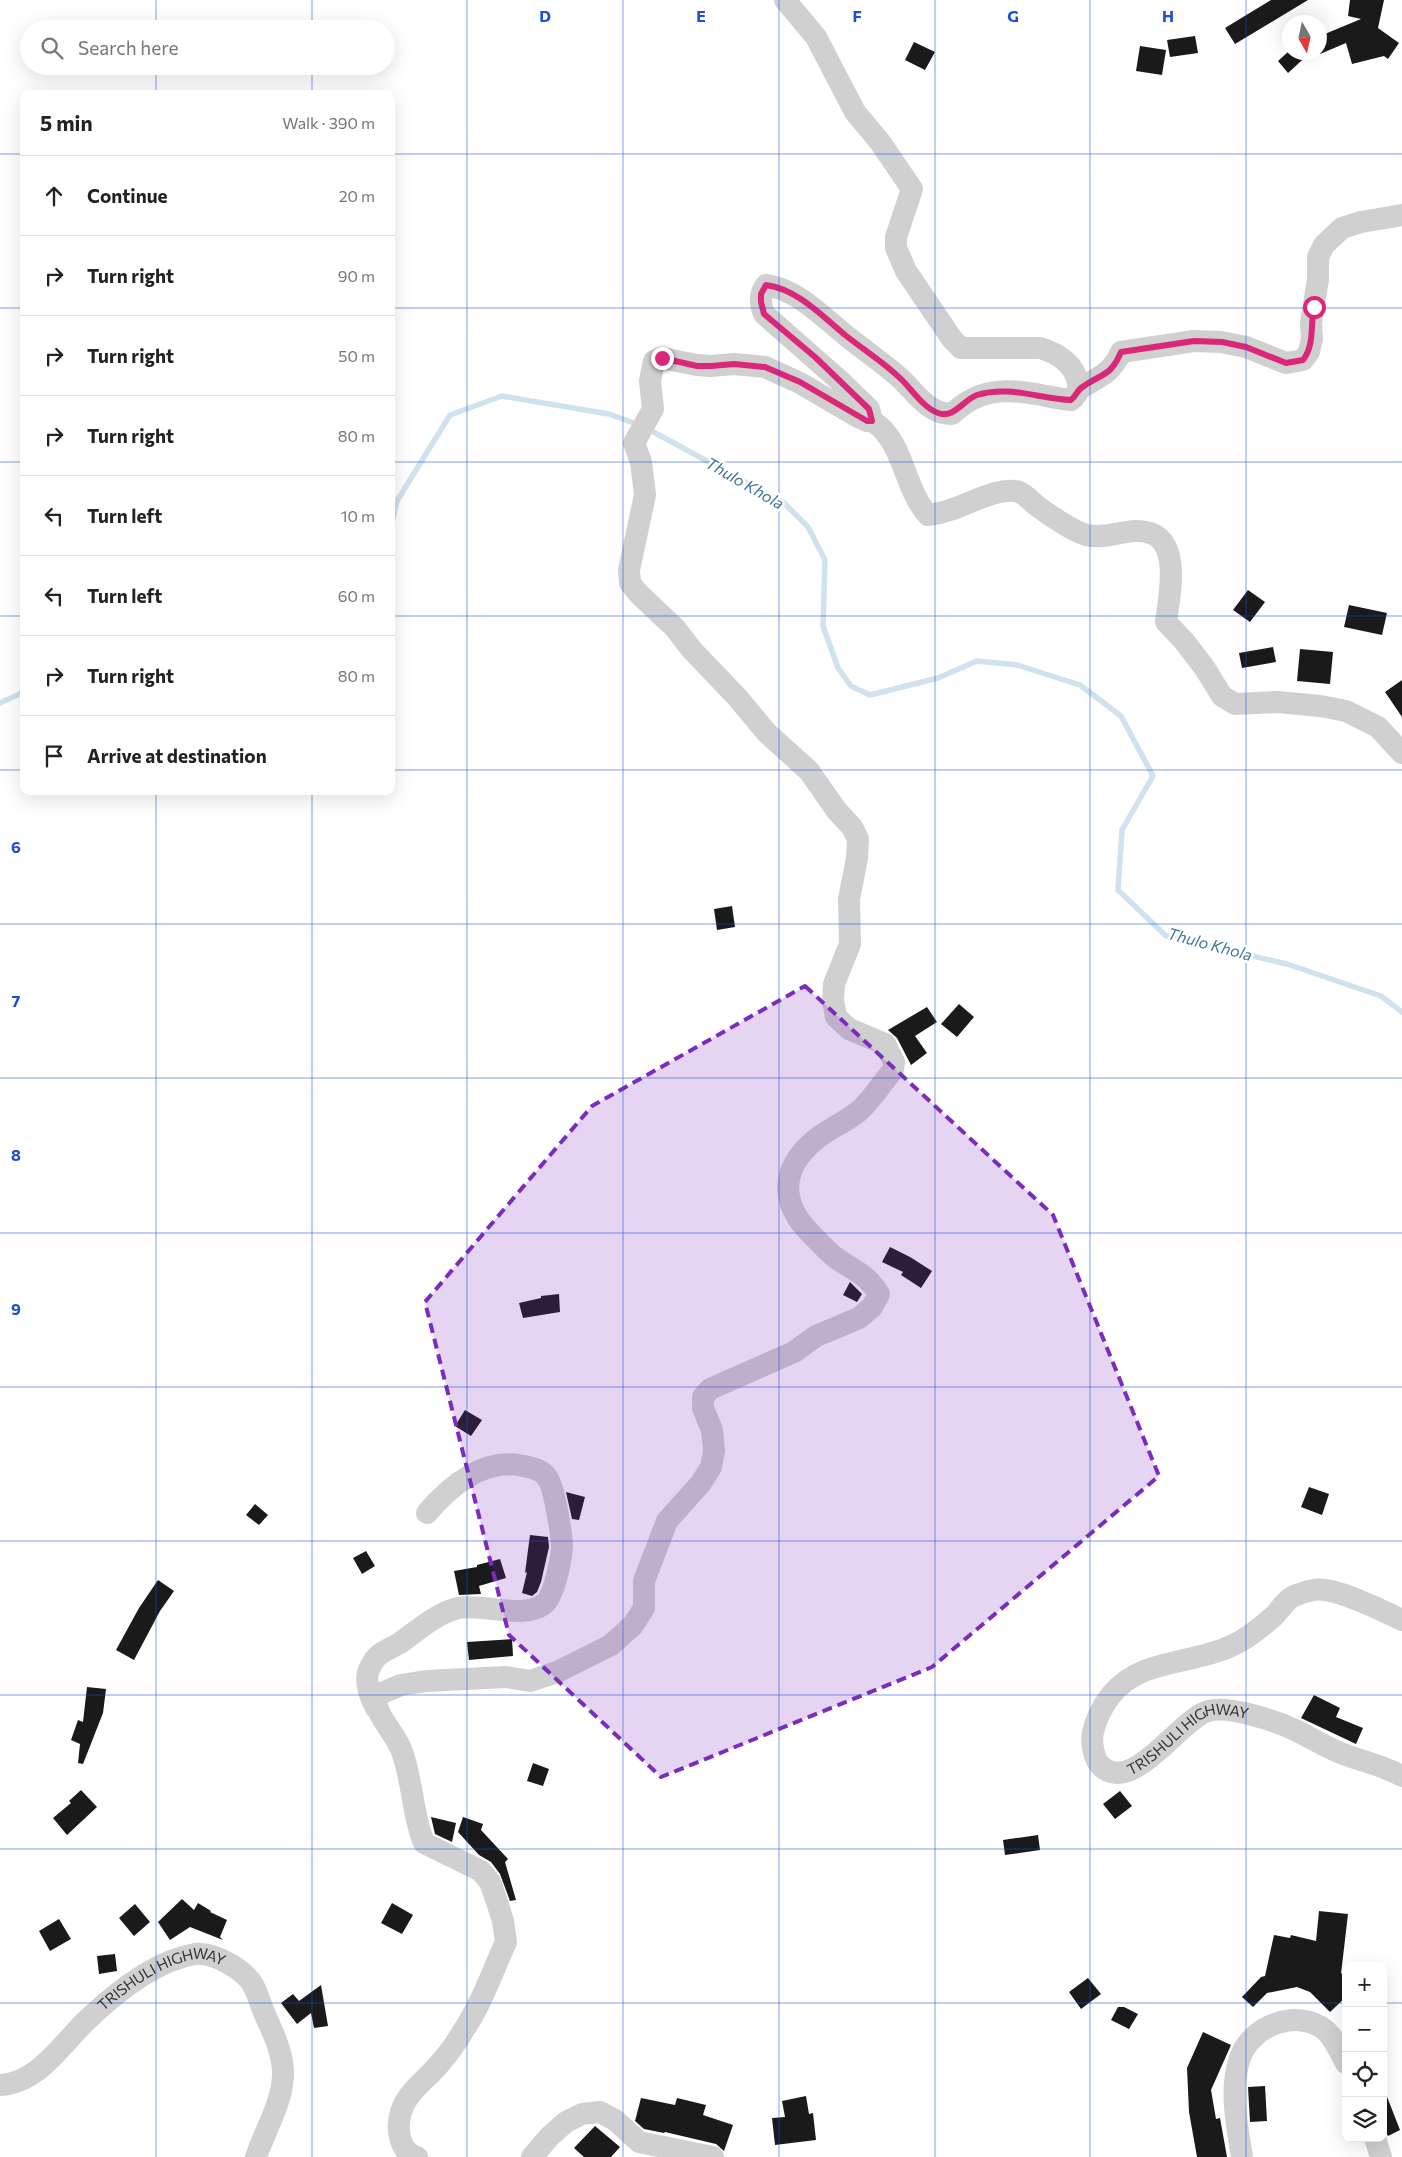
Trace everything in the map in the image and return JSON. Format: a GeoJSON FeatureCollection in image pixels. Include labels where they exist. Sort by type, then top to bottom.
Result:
{"type":"FeatureCollection","features":[{"type":"Feature","properties":{"kind":"street"},"geometry":{"type":"LineString","coordinates":[[785,0],[816,37],[855,112],[880,142],[912,189],[896,237],[896,248],[906,271],[952,339],[961,348],[1040,348],[1052,351],[1072,367],[1077,374],[1079,389],[1075,398],[1071,400],[1028,393],[992,392],[975,396],[952,414],[938,413],[829,320],[787,290],[779,286],[766,285],[761,294],[764,314],[815,357],[869,409],[872,421]]}},
{"type":"Feature","properties":{"kind":"street"},"geometry":{"type":"LineString","coordinates":[[1079,389],[1106,374],[1115,365],[1121,352],[1194,341],[1222,342],[1246,347],[1286,363],[1303,360],[1309,352],[1312,339],[1311,322],[1318,279],[1318,257],[1324,245],[1342,228],[1361,222],[1402,216]]}},
{"type":"Feature","properties":{"kind":"street"},"geometry":{"type":"LineString","coordinates":[[376,1708],[376,1698],[382,1693],[400,1685],[426,1681],[506,1677],[530,1681],[557,1672],[611,1645],[633,1625],[644,1608],[644,1581],[668,1521],[701,1483],[711,1467],[714,1444],[712,1430],[703,1408],[703,1397],[717,1386],[794,1352],[816,1336],[859,1318],[872,1307],[879,1294],[873,1285],[857,1270],[836,1258],[795,1216],[788,1197],[787,1179],[799,1158],[814,1140],[860,1110],[893,1070],[894,1062],[886,1044],[849,1029],[836,1017],[833,1000],[834,984],[850,944],[849,899],[857,858],[858,839],[852,827],[837,811],[809,771],[767,733],[736,696],[702,662],[675,628],[630,583],[629,570],[645,494],[641,462],[634,443],[653,409],[650,381],[654,361],[662,358],[697,366],[734,364],[765,367],[800,382],[858,417],[872,421],[885,431],[899,456],[919,505],[928,514],[944,512],[973,499],[1003,492],[1019,492],[1054,519],[1085,534],[1098,537],[1134,531],[1150,531],[1161,539],[1171,564],[1166,622],[1199,660],[1222,696],[1234,704],[1278,702],[1320,706],[1346,711],[1378,727],[1402,753]]}},
{"type":"Feature","properties":{"kind":"street"},"geometry":{"type":"LineString","coordinates":[[417,2157],[410,2155],[402,2143],[398,2125],[401,2110],[412,2092],[440,2063],[470,2021],[506,1942],[503,1921],[490,1882],[481,1871],[424,1843],[402,1750],[369,1695],[368,1671],[376,1658],[385,1650],[399,1643],[424,1625],[459,1608],[524,1610],[545,1604],[550,1598],[555,1582],[562,1546],[553,1492],[548,1477],[538,1470],[510,1463],[485,1469],[456,1484],[441,1496],[427,1513]]}},
{"type":"Feature","properties":{"kind":"street","name":"TRISHULI HIGHWAY"},"geometry":{"type":"LineString","coordinates":[[1402,1620],[1343,1595],[1315,1589],[1292,1597],[1260,1627],[1230,1647],[1150,1668],[1133,1676],[1116,1689],[1101,1708],[1091,1740],[1100,1765],[1107,1770],[1127,1772],[1166,1746],[1184,1726],[1199,1715],[1216,1710],[1234,1711],[1256,1716],[1294,1729],[1344,1755],[1371,1762],[1402,1776]]}},
{"type":"Feature","properties":{"kind":"street","name":"TRISHULI HIGHWAY"},"geometry":{"type":"LineString","coordinates":[[0,2085],[10,2084],[29,2076],[50,2059],[86,2020],[131,1983],[166,1963],[196,1954],[222,1959],[253,1984],[278,2043],[283,2071],[278,2100],[256,2157]]}},
{"type":"Feature","properties":{"kind":"street"},"geometry":{"type":"LineString","coordinates":[[1242,2157],[1235,2102],[1236,2080],[1240,2057],[1260,2031],[1295,2019],[1313,2023],[1327,2031],[1342,2056]]}},
{"type":"Feature","properties":{"kind":"street"},"geometry":{"type":"LineString","coordinates":[[532,2157],[550,2136],[566,2122],[582,2114],[600,2112],[615,2120],[639,2142],[713,2157]]}},
{"type":"Feature","properties":{"kind":"street"},"geometry":{"type":"LineString","coordinates":[[1376,2142],[1381,2157]]}},
{"type":"Feature","properties":{"kind":"highlighted area"},"geometry":{"type":"Polygon","coordinates":[[[805,986],[1053,1215],[1159,1476],[932,1667],[661,1777],[509,1635],[425,1302],[592,1106],[805,986]]]}},
{"type":"Feature","properties":{"kind":"building"},"geometry":{"type":"Polygon","coordinates":[[[1271,0],[1308,0],[1235,44],[1225,28],[1271,0]]]}},
{"type":"Feature","properties":{"kind":"building"},"geometry":{"type":"Polygon","coordinates":[[[1350,0],[1384,0],[1378,28],[1399,43],[1388,59],[1384,56],[1352,64],[1346,43],[1327,51],[1327,33],[1361,19],[1348,16],[1350,0]]]}},
{"type":"Feature","properties":{"kind":"building"},"geometry":{"type":"Polygon","coordinates":[[[1195,36],[1198,53],[1170,57],[1167,40],[1195,36]]]}},
{"type":"Feature","properties":{"kind":"building"},"geometry":{"type":"Polygon","coordinates":[[[914,42],[935,52],[925,70],[905,60],[914,42]]]}},
{"type":"Feature","properties":{"kind":"building"},"geometry":{"type":"Polygon","coordinates":[[[1140,46],[1166,50],[1162,75],[1136,71],[1140,46]]]}},
{"type":"Feature","properties":{"kind":"building"},"geometry":{"type":"Polygon","coordinates":[[[1282,57],[1282,60],[1302,60],[1288,73],[1278,61],[1282,57]]]}},
{"type":"Feature","properties":{"kind":"building"},"geometry":{"type":"Polygon","coordinates":[[[1248,590],[1265,602],[1250,622],[1233,610],[1248,590]]]}},
{"type":"Feature","properties":{"kind":"building"},"geometry":{"type":"Polygon","coordinates":[[[1349,605],[1387,613],[1382,635],[1344,627],[1349,605]]]}},
{"type":"Feature","properties":{"kind":"building"},"geometry":{"type":"Polygon","coordinates":[[[1273,647],[1276,662],[1242,668],[1239,653],[1273,647]]]}},
{"type":"Feature","properties":{"kind":"building"},"geometry":{"type":"Polygon","coordinates":[[[1300,649],[1333,652],[1330,684],[1297,681],[1300,649]]]}},
{"type":"Feature","properties":{"kind":"building"},"geometry":{"type":"Polygon","coordinates":[[[1402,680],[1402,717],[1385,692],[1402,680]]]}},
{"type":"Feature","properties":{"kind":"building"},"geometry":{"type":"Polygon","coordinates":[[[732,906],[735,927],[717,930],[714,909],[732,906]]]}},
{"type":"Feature","properties":{"kind":"building"},"geometry":{"type":"Polygon","coordinates":[[[959,1004],[974,1017],[957,1037],[941,1024],[959,1004]]]}},
{"type":"Feature","properties":{"kind":"building"},"geometry":{"type":"Polygon","coordinates":[[[927,1007],[937,1022],[915,1036],[927,1053],[911,1065],[897,1038],[888,1030],[927,1007]]]}},
{"type":"Feature","properties":{"kind":"building"},"geometry":{"type":"Polygon","coordinates":[[[890,1247],[932,1271],[921,1288],[901,1275],[903,1272],[882,1262],[890,1247]]]}},
{"type":"Feature","properties":{"kind":"building"},"geometry":{"type":"Polygon","coordinates":[[[850,1282],[862,1294],[857,1302],[843,1295],[850,1282]]]}},
{"type":"Feature","properties":{"kind":"building"},"geometry":{"type":"Polygon","coordinates":[[[559,1294],[560,1312],[523,1318],[519,1303],[541,1298],[541,1296],[559,1294]]]}},
{"type":"Feature","properties":{"kind":"building"},"geometry":{"type":"Polygon","coordinates":[[[465,1410],[482,1420],[471,1436],[455,1426],[465,1410]]]}},
{"type":"Feature","properties":{"kind":"building"},"geometry":{"type":"Polygon","coordinates":[[[1309,1487],[1329,1494],[1322,1515],[1301,1507],[1309,1487]]]}},
{"type":"Feature","properties":{"kind":"building"},"geometry":{"type":"Polygon","coordinates":[[[566,1492],[585,1497],[579,1520],[572,1519],[566,1492]]]}},
{"type":"Feature","properties":{"kind":"building"},"geometry":{"type":"Polygon","coordinates":[[[255,1504],[268,1515],[259,1525],[246,1515],[255,1504]]]}},
{"type":"Feature","properties":{"kind":"building"},"geometry":{"type":"Polygon","coordinates":[[[530,1535],[548,1537],[549,1547],[541,1582],[537,1592],[532,1596],[522,1593],[527,1572],[525,1573],[530,1535]]]}},
{"type":"Feature","properties":{"kind":"building"},"geometry":{"type":"Polygon","coordinates":[[[366,1551],[375,1566],[362,1574],[353,1558],[366,1551]]]}},
{"type":"Feature","properties":{"kind":"building"},"geometry":{"type":"Polygon","coordinates":[[[500,1559],[506,1578],[479,1586],[481,1594],[459,1595],[454,1571],[477,1567],[477,1565],[500,1559]]]}},
{"type":"Feature","properties":{"kind":"building"},"geometry":{"type":"Polygon","coordinates":[[[158,1580],[174,1591],[160,1611],[134,1660],[116,1650],[139,1608],[158,1580]]]}},
{"type":"Feature","properties":{"kind":"building"},"geometry":{"type":"Polygon","coordinates":[[[512,1639],[513,1656],[469,1660],[467,1642],[512,1639]]]}},
{"type":"Feature","properties":{"kind":"building"},"geometry":{"type":"Polygon","coordinates":[[[87,1687],[106,1689],[103,1713],[83,1764],[78,1763],[80,1744],[71,1740],[78,1720],[83,1722],[87,1687]]]}},
{"type":"Feature","properties":{"kind":"building"},"geometry":{"type":"Polygon","coordinates":[[[1314,1695],[1340,1708],[1336,1717],[1363,1728],[1356,1744],[1301,1718],[1314,1695]]]}},
{"type":"Feature","properties":{"kind":"building"},"geometry":{"type":"Polygon","coordinates":[[[533,1763],[549,1769],[543,1786],[527,1781],[533,1763]]]}},
{"type":"Feature","properties":{"kind":"building"},"geometry":{"type":"Polygon","coordinates":[[[81,1790],[97,1807],[67,1835],[53,1818],[71,1803],[69,1801],[81,1790]]]}},
{"type":"Feature","properties":{"kind":"building"},"geometry":{"type":"Polygon","coordinates":[[[1120,1791],[1132,1806],[1115,1819],[1103,1804],[1120,1791]]]}},
{"type":"Feature","properties":{"kind":"building"},"geometry":{"type":"Polygon","coordinates":[[[431,1817],[456,1823],[452,1842],[435,1834],[431,1817]]]}},
{"type":"Feature","properties":{"kind":"building"},"geometry":{"type":"Polygon","coordinates":[[[463,1817],[483,1824],[481,1830],[508,1859],[505,1862],[516,1900],[510,1901],[500,1874],[491,1862],[479,1855],[458,1832],[463,1817]]]}},
{"type":"Feature","properties":{"kind":"building"},"geometry":{"type":"Polygon","coordinates":[[[1038,1835],[1040,1850],[1005,1855],[1003,1840],[1038,1835]]]}},
{"type":"Feature","properties":{"kind":"building"},"geometry":{"type":"Polygon","coordinates":[[[182,1899],[194,1910],[198,1903],[210,1912],[227,1920],[220,1937],[223,1940],[190,1927],[170,1940],[158,1922],[182,1899]]]}},
{"type":"Feature","properties":{"kind":"building"},"geometry":{"type":"Polygon","coordinates":[[[392,1903],[413,1915],[402,1934],[381,1923],[392,1903]]]}},
{"type":"Feature","properties":{"kind":"building"},"geometry":{"type":"Polygon","coordinates":[[[135,1904],[150,1922],[134,1936],[119,1918],[135,1904]]]}},
{"type":"Feature","properties":{"kind":"building"},"geometry":{"type":"Polygon","coordinates":[[[1319,1911],[1348,1914],[1341,1974],[1342,1973],[1342,2001],[1330,2012],[1310,1992],[1297,1987],[1267,1993],[1253,2007],[1242,1997],[1261,1977],[1265,1976],[1274,1935],[1290,1938],[1291,1935],[1316,1941],[1319,1911]]]}},
{"type":"Feature","properties":{"kind":"building"},"geometry":{"type":"Polygon","coordinates":[[[59,1919],[71,1939],[50,1951],[39,1931],[59,1919]]]}},
{"type":"Feature","properties":{"kind":"building"},"geometry":{"type":"Polygon","coordinates":[[[115,1954],[117,1971],[99,1974],[97,1956],[115,1954]]]}},
{"type":"Feature","properties":{"kind":"building"},"geometry":{"type":"Polygon","coordinates":[[[1088,1978],[1101,1994],[1081,2009],[1069,1992],[1088,1978]]]}},
{"type":"Feature","properties":{"kind":"building"},"geometry":{"type":"Polygon","coordinates":[[[321,1985],[328,2026],[314,2028],[311,2013],[297,2024],[281,2003],[293,1994],[299,2001],[321,1985]]]}},
{"type":"Feature","properties":{"kind":"building"},"geometry":{"type":"Polygon","coordinates":[[[1118,2007],[1124,2007],[1138,2014],[1129,2029],[1111,2020],[1118,2007]]]}},
{"type":"Feature","properties":{"kind":"building"},"geometry":{"type":"Polygon","coordinates":[[[1203,2032],[1231,2045],[1211,2090],[1216,2119],[1220,2118],[1227,2157],[1197,2157],[1189,2112],[1187,2068],[1203,2032]]]}},
{"type":"Feature","properties":{"kind":"building"},"geometry":{"type":"Polygon","coordinates":[[[1265,2086],[1267,2121],[1250,2122],[1248,2087],[1265,2086]]]}},
{"type":"Feature","properties":{"kind":"building"},"geometry":{"type":"Polygon","coordinates":[[[806,2096],[809,2114],[813,2113],[816,2140],[775,2145],[772,2118],[785,2117],[782,2101],[806,2096]]]}},
{"type":"Feature","properties":{"kind":"building"},"geometry":{"type":"Polygon","coordinates":[[[1387,2097],[1400,2130],[1388,2136],[1387,2134],[1387,2097]]]}},
{"type":"Feature","properties":{"kind":"building"},"geometry":{"type":"Polygon","coordinates":[[[641,2098],[675,2105],[677,2098],[706,2105],[703,2115],[733,2125],[724,2151],[716,2144],[644,2129],[635,2121],[641,2098]]]}},
{"type":"Feature","properties":{"kind":"building"},"geometry":{"type":"Polygon","coordinates":[[[595,2126],[620,2147],[611,2157],[584,2157],[574,2148],[595,2126]]]}},
{"type":"Feature","properties":{"kind":"waterway","name":"Thulo Khola"},"geometry":{"type":"LineString","coordinates":[[395,510],[397,501],[450,415],[502,396],[609,414],[639,425]]}},
{"type":"Feature","properties":{"kind":"waterway","name":"Thulo Khola"},"geometry":{"type":"LineString","coordinates":[[648,429],[784,503],[808,527],[825,560],[823,626],[838,668],[851,686],[870,695],[938,678],[977,661],[1017,665],[1080,685],[1121,716],[1153,776],[1122,830],[1118,890],[1166,936],[1287,964],[1381,996],[1402,1012]]}},
{"type":"Feature","properties":{"kind":"waterway","name":"Thulo Khola"},"geometry":{"type":"LineString","coordinates":[[0,703],[20,694]]}},
{"type":"Feature","properties":{"kind":"route"},"geometry":{"type":"LineString","coordinates":[[662,358],[697,366],[734,364],[765,367],[800,382],[858,417],[872,421],[869,409],[815,357],[764,314],[761,294],[766,285],[779,286],[805,302],[900,379],[930,408],[943,414],[952,414],[962,404],[975,396],[992,392],[1028,393],[1071,400],[1075,398],[1079,389],[1106,374],[1115,365],[1121,352],[1153,346],[1194,341],[1222,342],[1246,347],[1286,363],[1303,360],[1309,352],[1312,339],[1311,322],[1314,307]]}}]}
